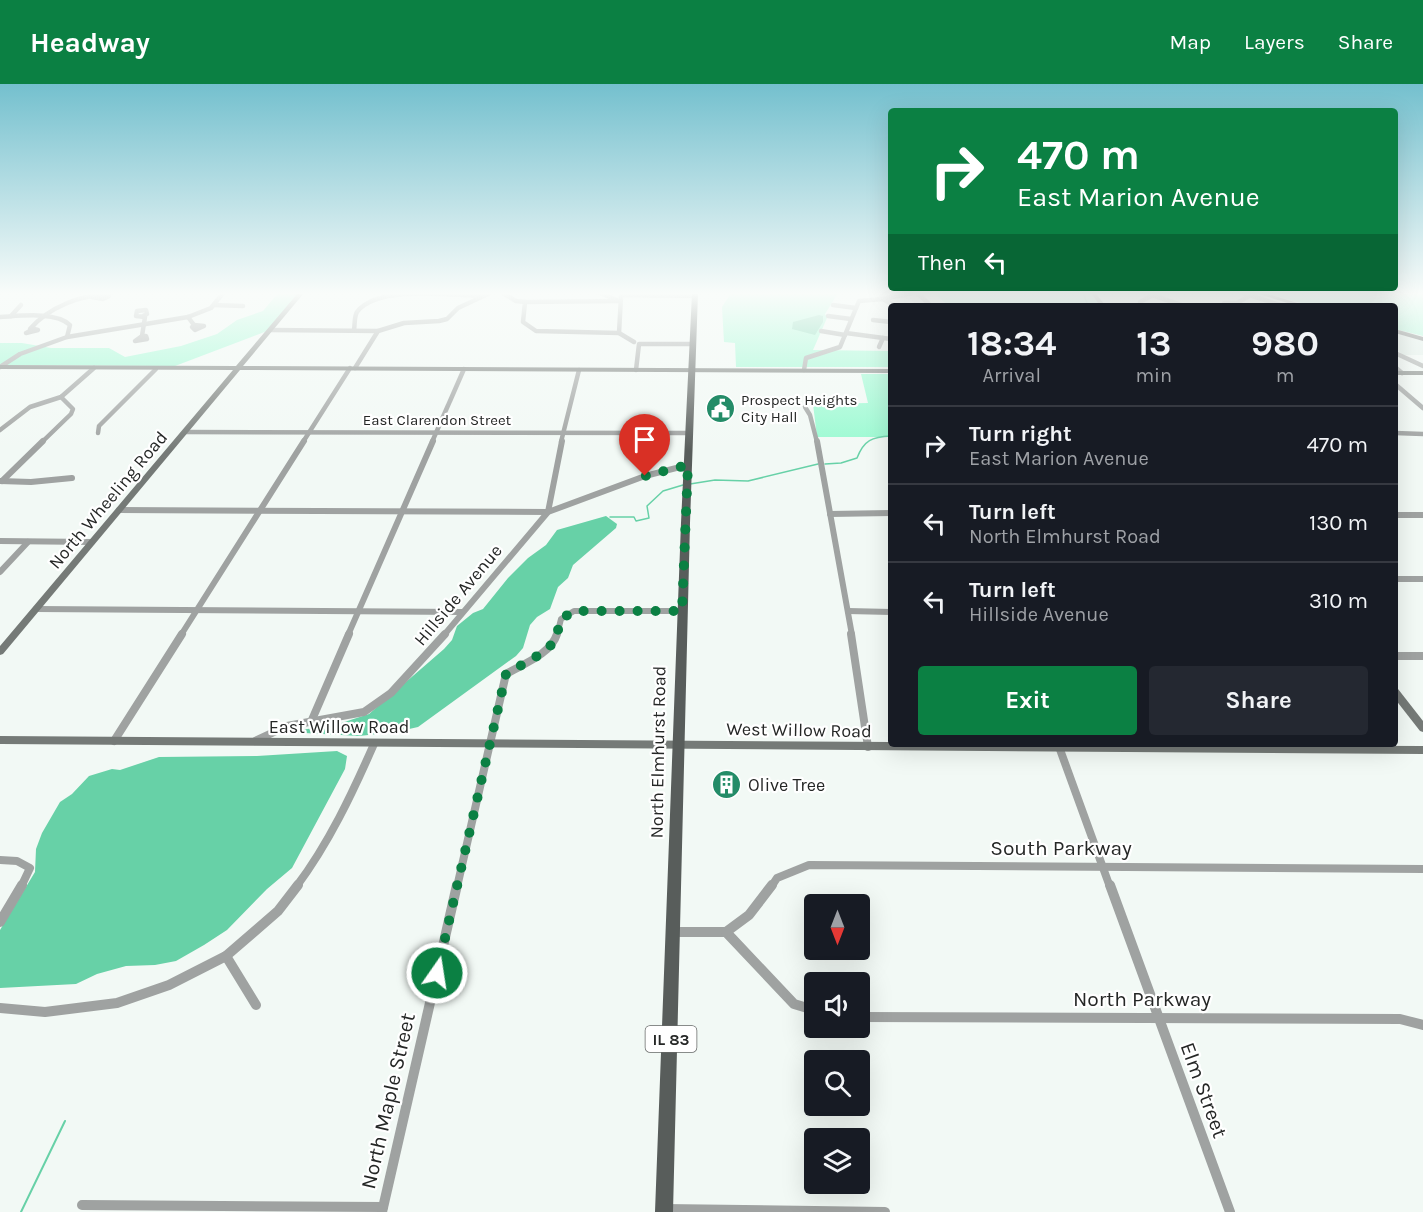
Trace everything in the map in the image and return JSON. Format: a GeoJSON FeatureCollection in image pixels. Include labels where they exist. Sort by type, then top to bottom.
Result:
{"type":"FeatureCollection","features":[{"type":"Feature","properties":{"kind":"main road","name":"North Wheeling Road"},"geometry":{"type":"LineString","coordinates":[[0,652],[257,346]]}},
{"type":"Feature","properties":{"kind":"main road","name":"North Elmhurst Road"},"geometry":{"type":"LineString","coordinates":[[664,1211],[675,932],[682,611],[693,346]]}},
{"type":"Feature","properties":{"kind":"main road"},"geometry":{"type":"LineString","coordinates":[[0,367],[888,371]]}},
{"type":"Feature","properties":{"kind":"main road"},"geometry":{"type":"LineString","coordinates":[[1398,373],[1423,373]]}},
{"type":"Feature","properties":{"kind":"main road"},"geometry":{"type":"LineString","coordinates":[[1398,696],[1423,728]]}},
{"type":"Feature","properties":{"kind":"main road","name":"East Willow Road"},"geometry":{"type":"LineString","coordinates":[[0,740],[678,745]]}},
{"type":"Feature","properties":{"kind":"main road","name":"West Willow Road"},"geometry":{"type":"LineString","coordinates":[[678,745],[888,747]]}},
{"type":"Feature","properties":{"kind":"main road","name":"West Willow Road"},"geometry":{"type":"LineString","coordinates":[[1288,747],[1423,750]]}},
{"type":"Feature","properties":{"kind":"street"},"geometry":{"type":"LineString","coordinates":[[0,367],[20,354],[43,346]]}},
{"type":"Feature","properties":{"kind":"street"},"geometry":{"type":"LineString","coordinates":[[114,741],[310,432],[368,346]]}},
{"type":"Feature","properties":{"kind":"street"},"geometry":{"type":"LineString","coordinates":[[636,370],[637,346]]}},
{"type":"Feature","properties":{"kind":"street"},"geometry":{"type":"LineString","coordinates":[[804,370],[806,358],[820,352],[838,349],[840,346]]}},
{"type":"Feature","properties":{"kind":"street"},"geometry":{"type":"LineString","coordinates":[[1398,354],[1423,366]]}},
{"type":"Feature","properties":{"kind":"street"},"geometry":{"type":"LineString","coordinates":[[0,430],[30,407],[61,397],[94,368]]}},
{"type":"Feature","properties":{"kind":"street"},"geometry":{"type":"LineString","coordinates":[[98,433],[99,426],[156,369]]}},
{"type":"Feature","properties":{"kind":"street"},"geometry":{"type":"LineString","coordinates":[[311,722],[464,369]]}},
{"type":"Feature","properties":{"kind":"street"},"geometry":{"type":"LineString","coordinates":[[120,510],[548,512],[563,433],[579,370]]}},
{"type":"Feature","properties":{"kind":"street"},"geometry":{"type":"LineString","coordinates":[[1398,387],[1423,408]]}},
{"type":"Feature","properties":{"kind":"street"},"geometry":{"type":"LineString","coordinates":[[1,481],[71,414],[73,409],[61,397]]}},
{"type":"Feature","properties":{"kind":"street"},"geometry":{"type":"LineString","coordinates":[[805,407],[810,412],[814,437],[820,452],[848,611],[868,747]]}},
{"type":"Feature","properties":{"kind":"street","name":"East Clarendon Street"},"geometry":{"type":"LineString","coordinates":[[185,432],[689,433]]}},
{"type":"Feature","properties":{"kind":"street"},"geometry":{"type":"LineString","coordinates":[[1398,433],[1423,434]]}},
{"type":"Feature","properties":{"kind":"street","name":"Hillside Avenue"},"geometry":{"type":"LineString","coordinates":[[250,743],[287,726],[364,712],[391,693],[430,652],[548,512],[645,476],[688,465]]}},
{"type":"Feature","properties":{"kind":"street"},"geometry":{"type":"LineString","coordinates":[[1,481],[31,482],[72,478]]}},
{"type":"Feature","properties":{"kind":"street"},"geometry":{"type":"LineString","coordinates":[[830,514],[888,513]]}},
{"type":"Feature","properties":{"kind":"street"},"geometry":{"type":"LineString","coordinates":[[1398,515],[1423,515]]}},
{"type":"Feature","properties":{"kind":"street"},"geometry":{"type":"LineString","coordinates":[[0,542],[92,543]]}},
{"type":"Feature","properties":{"kind":"street"},"geometry":{"type":"LineString","coordinates":[[0,572],[28,542]]}},
{"type":"Feature","properties":{"kind":"street"},"geometry":{"type":"LineString","coordinates":[[1398,579],[1423,579]]}},
{"type":"Feature","properties":{"kind":"street"},"geometry":{"type":"LineString","coordinates":[[36,609],[462,612]]}},
{"type":"Feature","properties":{"kind":"street"},"geometry":{"type":"LineString","coordinates":[[574,611],[682,611]]}},
{"type":"Feature","properties":{"kind":"street","name":"North Maple Street"},"geometry":{"type":"LineString","coordinates":[[383,1209],[506,674],[544,652],[555,641],[561,619],[574,611]]}},
{"type":"Feature","properties":{"kind":"street"},"geometry":{"type":"LineString","coordinates":[[848,611],[888,612]]}},
{"type":"Feature","properties":{"kind":"street"},"geometry":{"type":"LineString","coordinates":[[1398,656],[1423,656]]}},
{"type":"Feature","properties":{"kind":"street"},"geometry":{"type":"LineString","coordinates":[[0,1008],[45,1012],[117,1003],[169,985],[226,956],[278,911],[315,862],[348,802],[374,744]]}},
{"type":"Feature","properties":{"kind":"street","name":"Elm Street"},"geometry":{"type":"LineString","coordinates":[[1058,747],[1230,1212]]}},
{"type":"Feature","properties":{"kind":"street"},"geometry":{"type":"LineString","coordinates":[[0,860],[17,861],[30,868],[18,894],[0,921]]}},
{"type":"Feature","properties":{"kind":"street","name":"South Parkway"},"geometry":{"type":"LineString","coordinates":[[726,932],[749,915],[777,878],[809,865],[1423,869]]}},
{"type":"Feature","properties":{"kind":"street"},"geometry":{"type":"LineString","coordinates":[[675,932],[726,932],[794,1004],[804,1007]]}},
{"type":"Feature","properties":{"kind":"street"},"geometry":{"type":"LineString","coordinates":[[226,956],[256,1005]]}},
{"type":"Feature","properties":{"kind":"street","name":"North Parkway"},"geometry":{"type":"LineString","coordinates":[[870,1017],[1400,1019],[1423,1025]]}},
{"type":"Feature","properties":{"kind":"street"},"geometry":{"type":"LineString","coordinates":[[82,1205],[383,1209]]}},
{"type":"Feature","properties":{"kind":"street"},"geometry":{"type":"LineString","coordinates":[[664,1211],[885,1212]]}},
{"type":"Feature","properties":{"kind":"shaded area"},"geometry":{"type":"Polygon","coordinates":[[[0,346],[109,348],[125,357],[181,346],[229,346],[175,366],[0,365],[0,346]]]}},
{"type":"Feature","properties":{"kind":"shaded area"},"geometry":{"type":"Polygon","coordinates":[[[735,346],[815,346],[813,350],[888,351],[888,367],[736,367],[735,346]]]}},
{"type":"Feature","properties":{"kind":"shaded area"},"geometry":{"type":"Polygon","coordinates":[[[1398,346],[1423,346],[1423,355],[1403,355],[1398,351],[1398,346]]]}},
{"type":"Feature","properties":{"kind":"shaded area"},"geometry":{"type":"Polygon","coordinates":[[[861,374],[888,374],[888,437],[817,437],[813,404],[868,403],[861,374]]]}},
{"type":"Feature","properties":{"kind":"shaded area"},"geometry":{"type":"Polygon","coordinates":[[[606,516],[617,524],[616,528],[573,565],[568,578],[558,587],[550,609],[537,617],[530,625],[523,648],[516,656],[418,727],[359,736],[287,732],[335,725],[369,714],[444,649],[452,640],[457,626],[473,613],[483,609],[508,578],[528,558],[546,545],[557,530],[606,516]]]}},
{"type":"Feature","properties":{"kind":"shaded area"},"geometry":{"type":"Polygon","coordinates":[[[337,751],[347,756],[345,769],[292,868],[267,889],[227,930],[176,961],[155,965],[126,966],[97,974],[76,984],[0,988],[0,930],[35,872],[36,849],[42,833],[60,802],[72,794],[89,776],[112,769],[120,770],[159,757],[257,756],[337,751]]]}},
{"type":"Feature","properties":{"kind":"waterway"},"geometry":{"type":"LineString","coordinates":[[825,464],[841,463],[857,458],[866,443],[879,437],[888,436]]}},
{"type":"Feature","properties":{"kind":"waterway"},"geometry":{"type":"LineString","coordinates":[[690,484],[715,480],[748,481],[818,464]]}},
{"type":"Feature","properties":{"kind":"waterway"},"geometry":{"type":"LineString","coordinates":[[610,517],[634,517],[636,521],[649,518],[647,506],[663,491],[683,485]]}},
{"type":"Feature","properties":{"kind":"waterway"},"geometry":{"type":"LineString","coordinates":[[21,1212],[65,1121]]}},
{"type":"Feature","properties":{"kind":"place","name":"Prospect Heights City Hall"},"geometry":{"type":"Point","coordinates":[720,409]}},
{"type":"Feature","properties":{"kind":"place","name":"Olive Tree"},"geometry":{"type":"Point","coordinates":[727,785]}},
{"type":"Feature","properties":{"kind":"route"},"geometry":{"type":"LineString","coordinates":[[437,973],[506,674],[544,652],[555,641],[561,619],[574,611],[682,611],[688,465],[645,476]]}}]}
